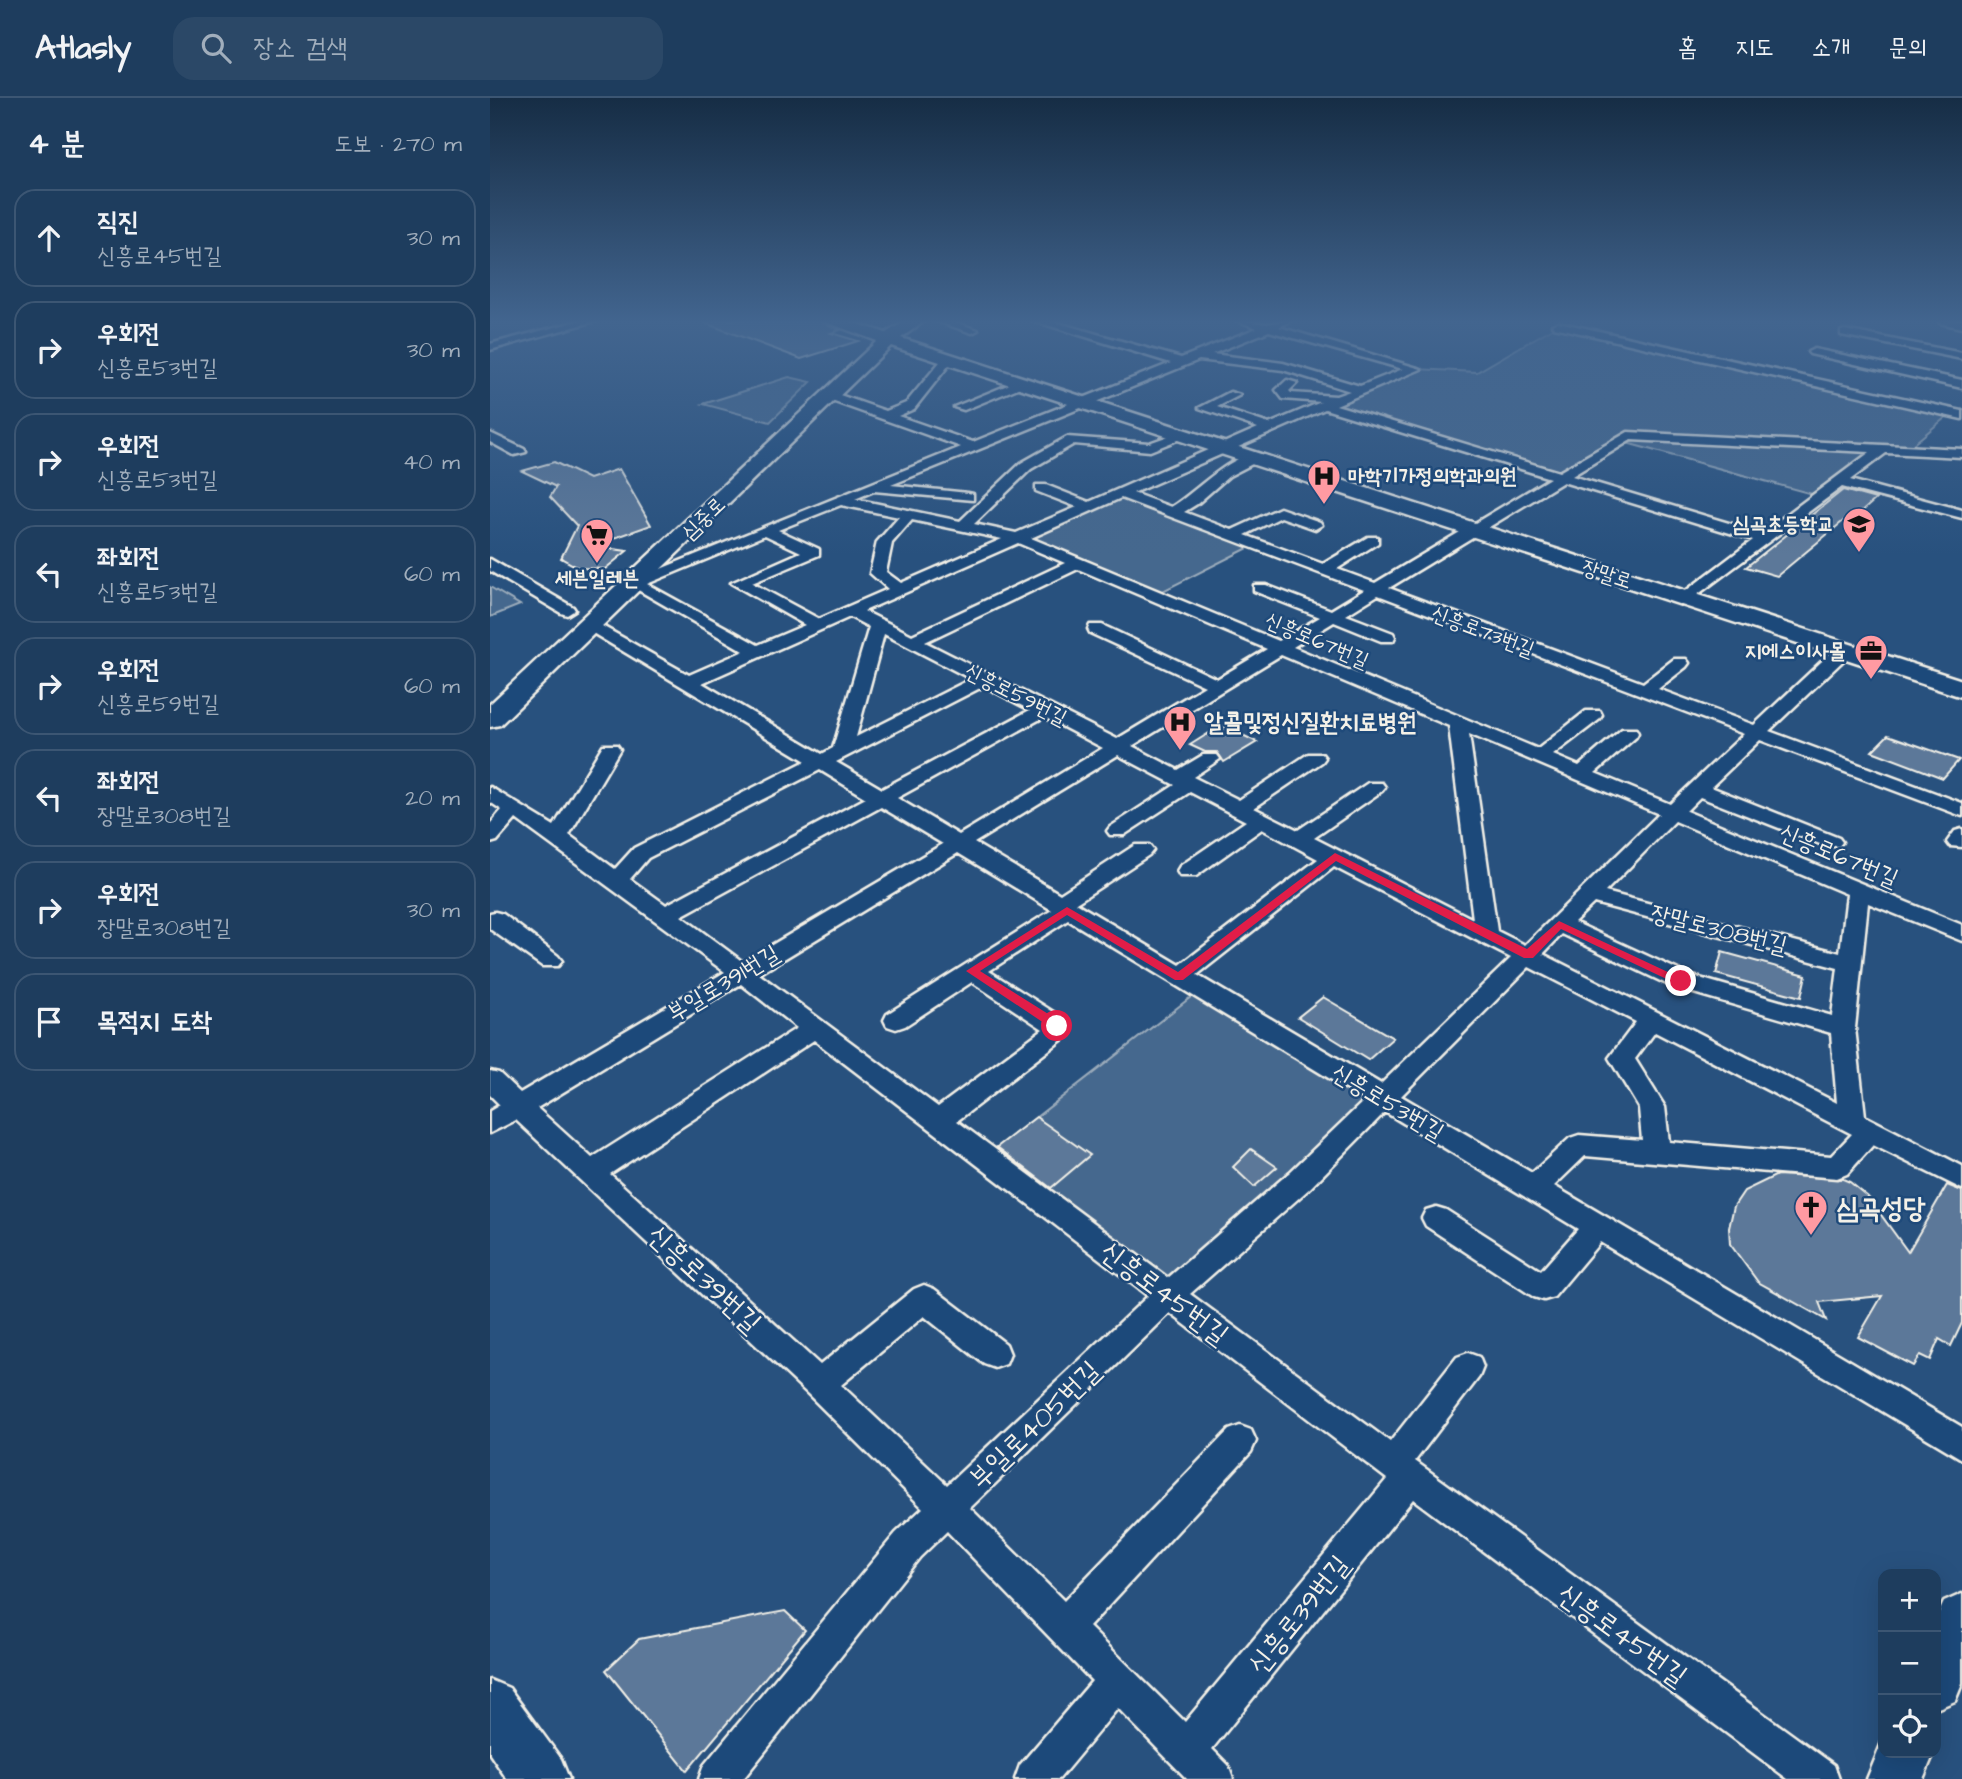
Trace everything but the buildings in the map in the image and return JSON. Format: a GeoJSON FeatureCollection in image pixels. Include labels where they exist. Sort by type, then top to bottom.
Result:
{"type":"FeatureCollection","features":[{"type":"Feature","properties":{"kind":"street","name":"심중로"},"geometry":{"type":"LineString","coordinates":[[490,719],[827,398]]}},
{"type":"Feature","properties":{"kind":"street"},"geometry":{"type":"LineString","coordinates":[[837,398],[972,446]]}},
{"type":"Feature","properties":{"kind":"street"},"geometry":{"type":"LineString","coordinates":[[886,416],[910,407],[917,398]]}},
{"type":"Feature","properties":{"kind":"street"},"geometry":{"type":"LineString","coordinates":[[960,407],[983,398]]}},
{"type":"Feature","properties":{"kind":"street","name":"장말로"},"geometry":{"type":"LineString","coordinates":[[1070,398],[1962,689]]}},
{"type":"Feature","properties":{"kind":"street"},"geometry":{"type":"LineString","coordinates":[[634,583],[1089,398]]}},
{"type":"Feature","properties":{"kind":"street"},"geometry":{"type":"LineString","coordinates":[[1226,398],[1205,408],[1269,428]]}},
{"type":"Feature","properties":{"kind":"street"},"geometry":{"type":"LineString","coordinates":[[1332,398],[1342,399]]}},
{"type":"Feature","properties":{"kind":"street"},"geometry":{"type":"LineString","coordinates":[[1886,398],[1962,415]]}},
{"type":"Feature","properties":{"kind":"street"},"geometry":{"type":"LineString","coordinates":[[688,682],[1269,428],[1342,399]]}},
{"type":"Feature","properties":{"kind":"street"},"geometry":{"type":"LineString","coordinates":[[1327,406],[1766,539]]}},
{"type":"Feature","properties":{"kind":"street"},"geometry":{"type":"LineString","coordinates":[[963,527],[1026,466],[1072,440],[1150,447],[1183,435]]}},
{"type":"Feature","properties":{"kind":"street","name":"부일로391번길"},"geometry":{"type":"LineString","coordinates":[[490,1123],[957,845],[1628,436],[1962,453]]}},
{"type":"Feature","properties":{"kind":"street"},"geometry":{"type":"LineString","coordinates":[[490,437],[519,452]]}},
{"type":"Feature","properties":{"kind":"street"},"geometry":{"type":"LineString","coordinates":[[1685,599],[1883,449]]}},
{"type":"Feature","properties":{"kind":"street"},"geometry":{"type":"LineString","coordinates":[[1170,513],[1192,501],[1224,473],[1253,458]]}},
{"type":"Feature","properties":{"kind":"street"},"geometry":{"type":"LineString","coordinates":[[1840,482],[1962,514]]}},
{"type":"Feature","properties":{"kind":"street"},"geometry":{"type":"LineString","coordinates":[[871,487],[968,497]]}},
{"type":"Feature","properties":{"kind":"street"},"geometry":{"type":"LineString","coordinates":[[1041,488],[1090,507]]}},
{"type":"Feature","properties":{"kind":"street","name":"신흥로73번길"},"geometry":{"type":"LineString","coordinates":[[1121,494],[1755,734],[1895,775],[1962,810]]}},
{"type":"Feature","properties":{"kind":"street","name":"신흥로67번길"},"geometry":{"type":"LineString","coordinates":[[838,500],[1018,538],[1962,934]]}},
{"type":"Feature","properties":{"kind":"street"},"geometry":{"type":"LineString","coordinates":[[1231,536],[1280,512],[1315,525]]}},
{"type":"Feature","properties":{"kind":"street"},"geometry":{"type":"LineString","coordinates":[[900,590],[878,573],[885,542],[909,515]]}},
{"type":"Feature","properties":{"kind":"street"},"geometry":{"type":"LineString","coordinates":[[766,530],[814,552],[738,583],[819,625]]}},
{"type":"Feature","properties":{"kind":"street"},"geometry":{"type":"LineString","coordinates":[[1322,570],[1373,540]]}},
{"type":"Feature","properties":{"kind":"street"},"geometry":{"type":"LineString","coordinates":[[490,564],[568,610]]}},
{"type":"Feature","properties":{"kind":"street"},"geometry":{"type":"LineString","coordinates":[[912,642],[1078,564]]}},
{"type":"Feature","properties":{"kind":"street"},"geometry":{"type":"LineString","coordinates":[[634,583],[758,652]]}},
{"type":"Feature","properties":{"kind":"street"},"geometry":{"type":"LineString","coordinates":[[1260,588],[1387,637]]}},
{"type":"Feature","properties":{"kind":"street","name":"신흥로59번길"},"geometry":{"type":"LineString","coordinates":[[851,611],[1962,1178]]}},
{"type":"Feature","properties":{"kind":"street"},"geometry":{"type":"LineString","coordinates":[[842,751],[878,625]]}},
{"type":"Feature","properties":{"kind":"street","name":"신흥로53번길"},"geometry":{"type":"LineString","coordinates":[[589,626],[688,682],[1962,1444]]}},
{"type":"Feature","properties":{"kind":"street"},"geometry":{"type":"LineString","coordinates":[[1096,629],[1219,686]]}},
{"type":"Feature","properties":{"kind":"street"},"geometry":{"type":"LineString","coordinates":[[1382,1099],[1672,813],[1843,650]]}},
{"type":"Feature","properties":{"kind":"street"},"geometry":{"type":"LineString","coordinates":[[1643,692],[1680,663]]}},
{"type":"Feature","properties":{"kind":"street"},"geometry":{"type":"LineString","coordinates":[[617,880],[641,853],[985,679]]}},
{"type":"Feature","properties":{"kind":"street"},"geometry":{"type":"LineString","coordinates":[[665,915],[1046,709]]}},
{"type":"Feature","properties":{"kind":"street"},"geometry":{"type":"LineString","coordinates":[[1539,757],[1593,715]]}},
{"type":"Feature","properties":{"kind":"street"},"geometry":{"type":"LineString","coordinates":[[1458,724],[1486,933]]}},
{"type":"Feature","properties":{"kind":"street"},"geometry":{"type":"LineString","coordinates":[[1580,775],[1629,733]]}},
{"type":"Feature","properties":{"kind":"street"},"geometry":{"type":"LineString","coordinates":[[558,837],[610,749]]}},
{"type":"Feature","properties":{"kind":"street"},"geometry":{"type":"LineString","coordinates":[[1241,808],[1315,758]]}},
{"type":"Feature","properties":{"kind":"street"},"geometry":{"type":"LineString","coordinates":[[1117,831],[1210,759]]}},
{"type":"Feature","properties":{"kind":"street"},"geometry":{"type":"LineString","coordinates":[[1300,838],[1375,787]]}},
{"type":"Feature","properties":{"kind":"street"},"geometry":{"type":"LineString","coordinates":[[1697,789],[1832,842]]}},
{"type":"Feature","properties":{"kind":"street","name":"신흥로45번길"},"geometry":{"type":"LineString","coordinates":[[490,793],[558,837],[665,915],[1401,1470],[1820,1779]]}},
{"type":"Feature","properties":{"kind":"street"},"geometry":{"type":"LineString","coordinates":[[490,836],[513,810]]}},
{"type":"Feature","properties":{"kind":"street"},"geometry":{"type":"LineString","coordinates":[[1188,871],[1263,819]]}},
{"type":"Feature","properties":{"kind":"street"},"geometry":{"type":"LineString","coordinates":[[896,1020],[972,971],[1142,850]]}},
{"type":"Feature","properties":{"kind":"street"},"geometry":{"type":"LineString","coordinates":[[1179,977],[1335,856]]}},
{"type":"Feature","properties":{"kind":"street"},"geometry":{"type":"LineString","coordinates":[[1533,1189],[1579,1145],[1837,1167],[1861,1126],[1843,1028],[1858,891]]}},
{"type":"Feature","properties":{"kind":"street","name":"장말로308번길"},"geometry":{"type":"LineString","coordinates":[[1589,895],[1850,963]]}},
{"type":"Feature","properties":{"kind":"street"},"geometry":{"type":"LineString","coordinates":[[490,922],[495,919],[550,961]]}},
{"type":"Feature","properties":{"kind":"street","name":"장말로308번길"},"geometry":{"type":"LineString","coordinates":[[1559,924],[1681,981],[1843,1028]]}},
{"type":"Feature","properties":{"kind":"street"},"geometry":{"type":"LineString","coordinates":[[938,1121],[1058,1030],[1057,1026],[972,971]]}},
{"type":"Feature","properties":{"kind":"street"},"geometry":{"type":"LineString","coordinates":[[1652,1018],[1622,1058],[1652,1107],[1656,1151]]}},
{"type":"Feature","properties":{"kind":"street"},"geometry":{"type":"LineString","coordinates":[[592,1172],[815,1028]]}},
{"type":"Feature","properties":{"kind":"street","name":"신흥로39번길"},"geometry":{"type":"LineString","coordinates":[[490,1080],[819,1384],[946,1507],[1214,1779]]}},
{"type":"Feature","properties":{"kind":"street","name":"부일로405번길"},"geometry":{"type":"LineString","coordinates":[[718,1779],[908,1545],[1169,1294],[1300,1180],[1382,1099]]}},
{"type":"Feature","properties":{"kind":"street"},"geometry":{"type":"LineString","coordinates":[[1436,1218],[1544,1288],[1597,1226]]}},
{"type":"Feature","properties":{"kind":"street"},"geometry":{"type":"LineString","coordinates":[[819,1384],[924,1298],[995,1354]]}},
{"type":"Feature","properties":{"kind":"street"},"geometry":{"type":"LineString","coordinates":[[1401,1470],[1468,1367]]}},
{"type":"Feature","properties":{"kind":"street"},"geometry":{"type":"LineString","coordinates":[[1065,1626],[1240,1441]]}},
{"type":"Feature","properties":{"kind":"street","name":"신흥로39번길"},"geometry":{"type":"LineString","coordinates":[[1185,1752],[1401,1470]]}},
{"type":"Feature","properties":{"kind":"street"},"geometry":{"type":"LineString","coordinates":[[1941,1670],[1962,1620]]}},
{"type":"Feature","properties":{"kind":"street"},"geometry":{"type":"LineString","coordinates":[[1034,1779],[1118,1679]]}},
{"type":"Feature","properties":{"kind":"street"},"geometry":{"type":"LineString","coordinates":[[490,1707],[541,1779]]}},
{"type":"Feature","properties":{"kind":"street"},"geometry":{"type":"LineString","coordinates":[[1895,1779],[1904,1758]]}},
{"type":"Feature","properties":{"kind":"shaded area"},"geometry":{"type":"Polygon","coordinates":[[[721,398],[794,398],[770,422],[703,404],[721,398]]]}},
{"type":"Feature","properties":{"kind":"shaded area"},"geometry":{"type":"Polygon","coordinates":[[[1345,398],[1886,398],[1951,413],[1906,450],[1628,436],[1560,478],[1327,406],[1345,398]]]}},
{"type":"Feature","properties":{"kind":"shaded area"},"geometry":{"type":"Polygon","coordinates":[[[1633,438],[1871,451],[1812,494],[1623,442],[1633,438]]]}},
{"type":"Feature","properties":{"kind":"shaded area"},"geometry":{"type":"Polygon","coordinates":[[[1121,493],[1254,545],[1153,596],[1018,538],[1121,493]]]}},
{"type":"Feature","properties":{"kind":"shaded area"},"geometry":{"type":"Polygon","coordinates":[[[490,587],[520,605],[490,617],[490,587]]]}},
{"type":"Feature","properties":{"kind":"shaded area"},"geometry":{"type":"Polygon","coordinates":[[[1200,990],[1382,1099],[1169,1295],[985,1157],[1200,990]]]}},
{"type":"Feature","properties":{"kind":"place","name":"마학기가정의학과의원"},"geometry":{"type":"Point","coordinates":[1324,506]}},
{"type":"Feature","properties":{"kind":"place","name":"심곡초등학교"},"geometry":{"type":"Point","coordinates":[1859,554]}},
{"type":"Feature","properties":{"kind":"place","name":"세븐일레븐"},"geometry":{"type":"Point","coordinates":[597,565]}},
{"type":"Feature","properties":{"kind":"place","name":"지에스이사몰"},"geometry":{"type":"Point","coordinates":[1871,681]}},
{"type":"Feature","properties":{"kind":"place","name":"알콜및정신질환치료병원"},"geometry":{"type":"Point","coordinates":[1180,752]}},
{"type":"Feature","properties":{"kind":"place","name":"심곡성당"},"geometry":{"type":"Point","coordinates":[1811,1237]}},
{"type":"Feature","properties":{"kind":"route"},"geometry":{"type":"LineString","coordinates":[[1057,1026],[972,971],[1067,911],[1179,977],[1335,856],[1528,955],[1559,924],[1681,981]]}}]}
